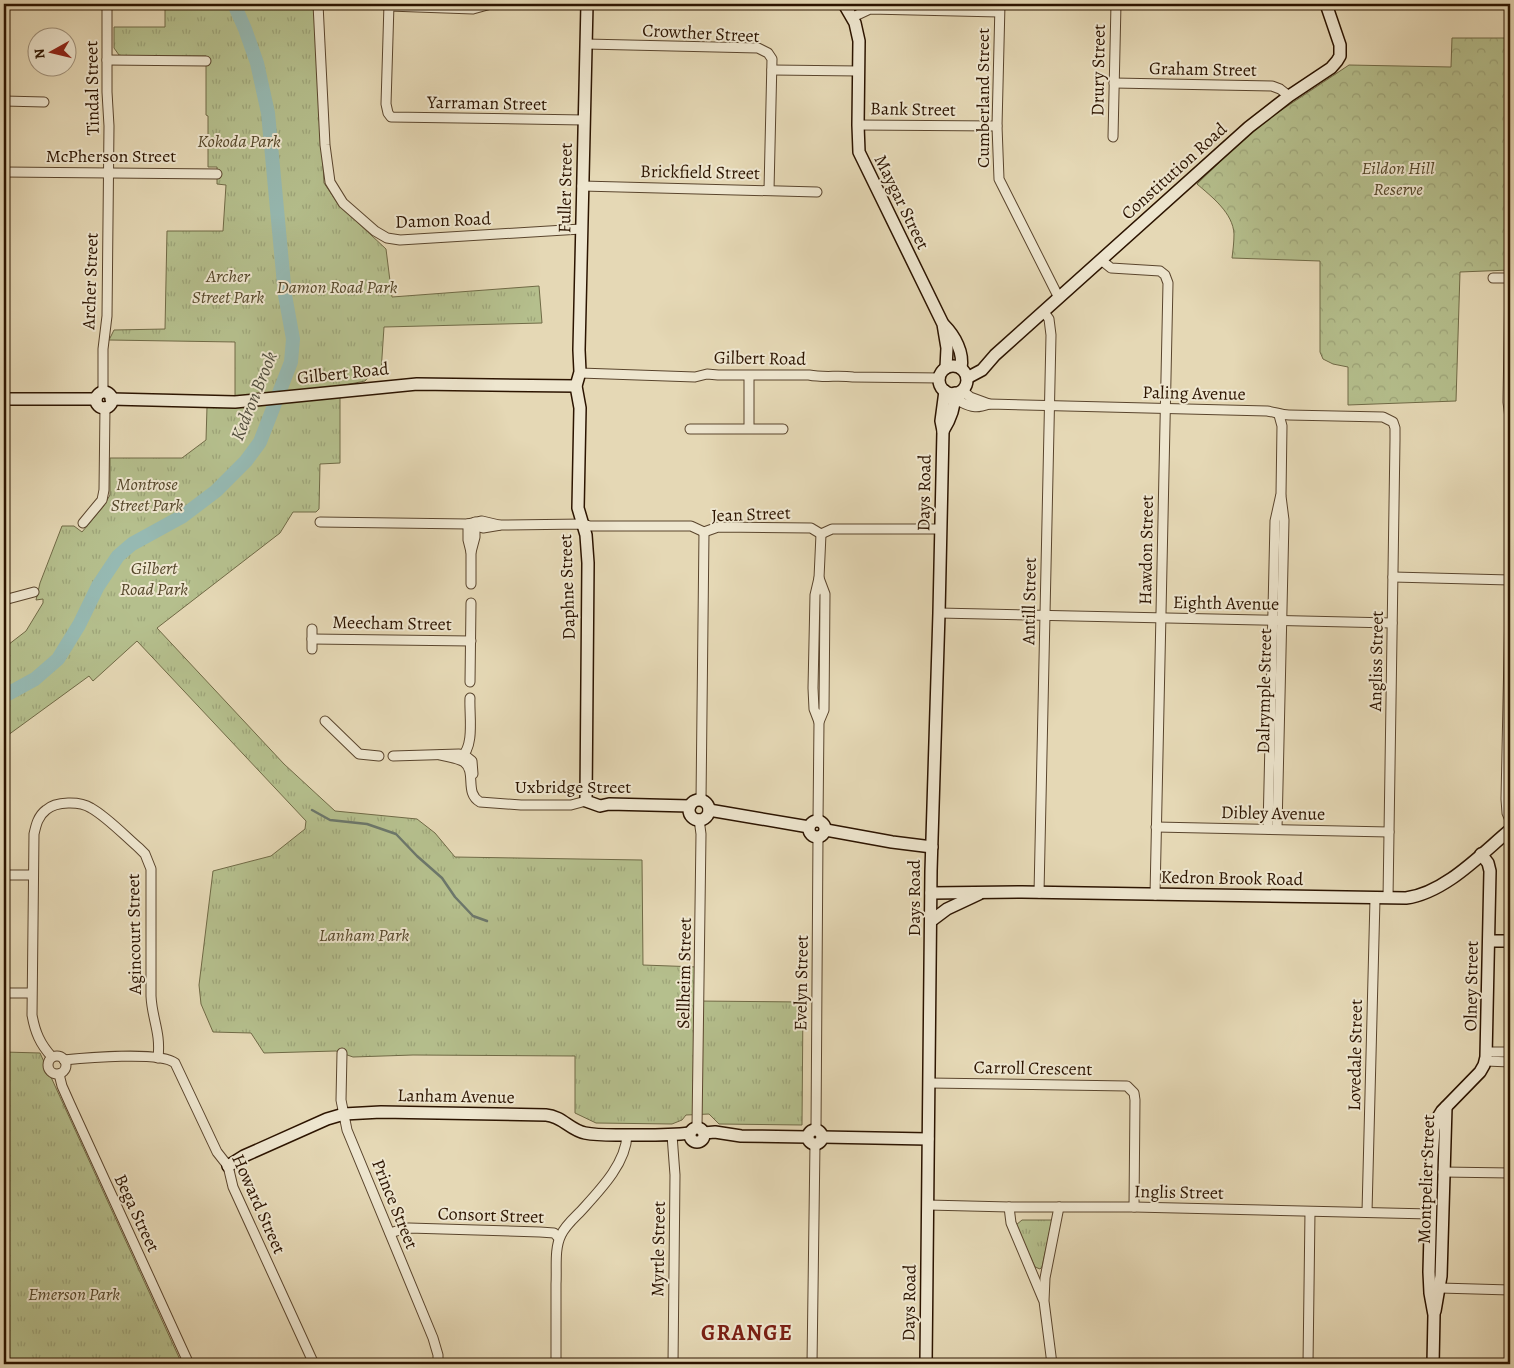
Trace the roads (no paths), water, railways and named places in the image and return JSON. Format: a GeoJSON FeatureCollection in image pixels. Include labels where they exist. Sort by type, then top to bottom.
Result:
{"type":"FeatureCollection","features":[{"type":"Feature","properties":{"kind":"street","name":"Tindal Street"},"geometry":{"type":"LineString","coordinates":[[107,4],[108,172]]}},
{"type":"Feature","properties":{"kind":"street","name":"Damon Road"},"geometry":{"type":"LineString","coordinates":[[318,4],[328,173],[334,191],[347,208],[375,231],[387,238],[400,240],[581,229]]}},
{"type":"Feature","properties":{"kind":"street"},"geometry":{"type":"LineString","coordinates":[[389,5],[473,9],[491,4]]}},
{"type":"Feature","properties":{"kind":"street","name":"Fuller Street"},"geometry":{"type":"LineString","coordinates":[[580,373],[581,229],[587,4]]}},
{"type":"Feature","properties":{"kind":"street","name":"Maygar Street"},"geometry":{"type":"LineString","coordinates":[[844,4],[853,17],[859,41],[858,145],[861,158],[943,324],[947,348],[946,368]]}},
{"type":"Feature","properties":{"kind":"street","name":"Drury Street"},"geometry":{"type":"LineString","coordinates":[[1113,137],[1116,4]]}},
{"type":"Feature","properties":{"kind":"street","name":"Constitution Road"},"geometry":{"type":"LineString","coordinates":[[963,372],[995,356],[1236,138],[1290,96],[1334,66],[1340,56],[1340,45],[1326,4]]}},
{"type":"Feature","properties":{"kind":"street","name":"Yarraman Street"},"geometry":{"type":"LineString","coordinates":[[389,5],[386,104],[390,116],[399,118],[584,120]]}},
{"type":"Feature","properties":{"kind":"street"},"geometry":{"type":"LineString","coordinates":[[853,17],[866,7],[1000,8]]}},
{"type":"Feature","properties":{"kind":"street","name":"Cumberland Street"},"geometry":{"type":"LineString","coordinates":[[1000,8],[997,126],[999,179],[1059,298]]}},
{"type":"Feature","properties":{"kind":"street","name":"Crowther Street"},"geometry":{"type":"LineString","coordinates":[[586,44],[758,48],[768,53],[772,59],[772,70]]}},
{"type":"Feature","properties":{"kind":"street"},"geometry":{"type":"LineString","coordinates":[[107,60],[206,60]]}},
{"type":"Feature","properties":{"kind":"street"},"geometry":{"type":"LineString","coordinates":[[769,190],[772,70],[859,72]]}},
{"type":"Feature","properties":{"kind":"street","name":"Graham Street"},"geometry":{"type":"LineString","coordinates":[[1114,83],[1272,86],[1290,96]]}},
{"type":"Feature","properties":{"kind":"street"},"geometry":{"type":"LineString","coordinates":[[4,101],[44,102]]}},
{"type":"Feature","properties":{"kind":"street","name":"Bank Street"},"geometry":{"type":"LineString","coordinates":[[858,125],[997,126]]}},
{"type":"Feature","properties":{"kind":"street","name":"McPherson Street"},"geometry":{"type":"LineString","coordinates":[[4,172],[218,174]]}},
{"type":"Feature","properties":{"kind":"street","name":"Archer Street"},"geometry":{"type":"LineString","coordinates":[[83,523],[102,500],[104,490],[102,349],[108,316],[108,172]]}},
{"type":"Feature","properties":{"kind":"street","name":"Brickfield Street"},"geometry":{"type":"LineString","coordinates":[[582,186],[817,192]]}},
{"type":"Feature","properties":{"kind":"street","name":"Hawdon Street"},"geometry":{"type":"LineString","coordinates":[[1101,260],[1110,268],[1157,271],[1167,277],[1155,895]]}},
{"type":"Feature","properties":{"kind":"street"},"geometry":{"type":"LineString","coordinates":[[1493,278],[1510,278],[1508,402],[1510,418]]}},
{"type":"Feature","properties":{"kind":"street","name":"Antill Street"},"geometry":{"type":"LineString","coordinates":[[1039,893],[1051,328],[1049,319],[1044,312]]}},
{"type":"Feature","properties":{"kind":"street","name":"Maygar Street"},"geometry":{"type":"LineString","coordinates":[[943,324],[950,331],[957,344],[963,372]]}},
{"type":"Feature","properties":{"kind":"street"},"geometry":{"type":"LineString","coordinates":[[954,366],[963,372],[965,387],[955,392],[941,385],[940,378],[943,370],[946,368],[954,366]]}},
{"type":"Feature","properties":{"kind":"street","name":"Gilbert Road"},"geometry":{"type":"LineString","coordinates":[[580,373],[694,377],[707,374],[809,376],[820,378],[840,375],[853,377],[940,378]]}},
{"type":"Feature","properties":{"kind":"street","name":"Daphne Street"},"geometry":{"type":"LineString","coordinates":[[580,373],[576,386],[580,408],[578,508],[587,546],[588,574],[586,802]]}},
{"type":"Feature","properties":{"kind":"street"},"geometry":{"type":"LineString","coordinates":[[749,376],[749,428]]}},
{"type":"Feature","properties":{"kind":"street","name":"Gilbert Road"},"geometry":{"type":"LineString","coordinates":[[4,399],[235,402],[417,384],[576,386]]}},
{"type":"Feature","properties":{"kind":"street","name":"Paling Avenue"},"geometry":{"type":"LineString","coordinates":[[955,392],[989,404],[1267,410],[1279,415],[1383,417],[1390,419],[1394,424]]}},
{"type":"Feature","properties":{"kind":"street","name":"Days Road"},"geometry":{"type":"LineString","coordinates":[[926,1364],[931,893],[940,529],[943,431],[955,402],[955,392]]}},
{"type":"Feature","properties":{"kind":"street","name":"Dalrymple Street"},"geometry":{"type":"LineString","coordinates":[[1273,829],[1278,620],[1284,520],[1281,494],[1282,426],[1279,415]]}},
{"type":"Feature","properties":{"kind":"street","name":"Angliss Street"},"geometry":{"type":"LineString","coordinates":[[1388,898],[1394,424]]}},
{"type":"Feature","properties":{"kind":"street"},"geometry":{"type":"LineString","coordinates":[[690,429],[783,429]]}},
{"type":"Feature","properties":{"kind":"street","name":"Jean Street"},"geometry":{"type":"LineString","coordinates":[[320,522],[473,524],[489,528],[501,525],[583,524],[590,526],[691,526],[704,532],[718,527],[812,528],[820,534],[832,529],[940,529]]}},
{"type":"Feature","properties":{"kind":"street"},"geometry":{"type":"LineString","coordinates":[[471,584],[473,524]]}},
{"type":"Feature","properties":{"kind":"street"},"geometry":{"type":"LineString","coordinates":[[700,800],[704,532]]}},
{"type":"Feature","properties":{"kind":"street"},"geometry":{"type":"LineString","coordinates":[[820,534],[819,578],[825,594],[824,710],[819,722],[811,834],[932,847]]}},
{"type":"Feature","properties":{"kind":"street"},"geometry":{"type":"LineString","coordinates":[[1393,577],[1510,580]]}},
{"type":"Feature","properties":{"kind":"street"},"geometry":{"type":"LineString","coordinates":[[4,600],[34,592]]}},
{"type":"Feature","properties":{"kind":"street"},"geometry":{"type":"LineString","coordinates":[[470,682],[471,603]]}},
{"type":"Feature","properties":{"kind":"street"},"geometry":{"type":"LineString","coordinates":[[1510,605],[1506,799],[1507,813],[1510,820]]}},
{"type":"Feature","properties":{"kind":"street","name":"Eighth Avenue"},"geometry":{"type":"LineString","coordinates":[[939,613],[1392,623]]}},
{"type":"Feature","properties":{"kind":"street","name":"Meecham Street"},"geometry":{"type":"LineString","coordinates":[[312,629],[312,649]]}},
{"type":"Feature","properties":{"kind":"street","name":"Meecham Street"},"geometry":{"type":"LineString","coordinates":[[312,639],[470,641]]}},
{"type":"Feature","properties":{"kind":"street","name":"Uxbridge Street"},"geometry":{"type":"LineString","coordinates":[[470,698],[469,742],[464,758],[472,762],[472,794],[480,802],[529,805],[586,802],[600,806],[608,804],[690,806]]}},
{"type":"Feature","properties":{"kind":"street"},"geometry":{"type":"LineString","coordinates":[[325,722],[359,754],[379,756]]}},
{"type":"Feature","properties":{"kind":"street"},"geometry":{"type":"LineString","coordinates":[[393,756],[440,756],[452,754],[464,758]]}},
{"type":"Feature","properties":{"kind":"street"},"geometry":{"type":"LineString","coordinates":[[700,800],[707,804],[709,810],[706,817],[699,819],[691,815],[690,806],[694,801],[700,800]]}},
{"type":"Feature","properties":{"kind":"street","name":"Agincourt Street"},"geometry":{"type":"LineString","coordinates":[[52,1057],[40,1042],[35,1031],[32,1015],[33,875],[36,824],[47,809],[55,805],[75,803],[91,807],[145,854],[151,869],[151,996],[159,1036],[158,1058]]}},
{"type":"Feature","properties":{"kind":"street"},"geometry":{"type":"LineString","coordinates":[[709,810],[813,823]]}},
{"type":"Feature","properties":{"kind":"street","name":"Sellheim Street"},"geometry":{"type":"LineString","coordinates":[[697,1131],[701,834],[699,819]]}},
{"type":"Feature","properties":{"kind":"street","name":"Dibley Avenue"},"geometry":{"type":"LineString","coordinates":[[1156,827],[1389,832]]}},
{"type":"Feature","properties":{"kind":"street","name":"Kedron Brook Road"},"geometry":{"type":"LineString","coordinates":[[931,893],[1411,897],[1433,890],[1448,881],[1510,830]]}},
{"type":"Feature","properties":{"kind":"street","name":"Evelyn Street"},"geometry":{"type":"LineString","coordinates":[[812,1364],[819,862],[822,834]]}},
{"type":"Feature","properties":{"kind":"street","name":"Olney Street"},"geometry":{"type":"LineString","coordinates":[[1481,854],[1490,868],[1486,1056]]}},
{"type":"Feature","properties":{"kind":"street"},"geometry":{"type":"LineString","coordinates":[[4,875],[33,875]]}},
{"type":"Feature","properties":{"kind":"street"},"geometry":{"type":"LineString","coordinates":[[931,921],[947,909],[983,892]]}},
{"type":"Feature","properties":{"kind":"street","name":"Lovedale Street"},"geometry":{"type":"LineString","coordinates":[[1367,1212],[1375,898]]}},
{"type":"Feature","properties":{"kind":"street"},"geometry":{"type":"LineString","coordinates":[[1489,940],[1510,941]]}},
{"type":"Feature","properties":{"kind":"street"},"geometry":{"type":"LineString","coordinates":[[4,992],[31,993]]}},
{"type":"Feature","properties":{"kind":"street"},"geometry":{"type":"LineString","coordinates":[[1486,1056],[1510,1052]]}},
{"type":"Feature","properties":{"kind":"street","name":"Prince Street"},"geometry":{"type":"LineString","coordinates":[[342,1053],[341,1100],[347,1130],[433,1338],[438,1355],[438,1364]]}},
{"type":"Feature","properties":{"kind":"street"},"geometry":{"type":"LineString","coordinates":[[1486,1056],[1510,1062]]}},
{"type":"Feature","properties":{"kind":"street"},"geometry":{"type":"LineString","coordinates":[[1446,1106],[1480,1072],[1486,1056]]}},
{"type":"Feature","properties":{"kind":"street"},"geometry":{"type":"LineString","coordinates":[[64,1060],[65,1068],[59,1074],[52,1073],[49,1070],[48,1063],[52,1057],[61,1057],[64,1060],[94,1057],[158,1058]]}},
{"type":"Feature","properties":{"kind":"street","name":"Howard Street"},"geometry":{"type":"LineString","coordinates":[[158,1058],[171,1060],[175,1063],[217,1152],[228,1166],[233,1186],[314,1364]]}},
{"type":"Feature","properties":{"kind":"street","name":"Bega Street"},"geometry":{"type":"LineString","coordinates":[[59,1074],[73,1112],[189,1364]]}},
{"type":"Feature","properties":{"kind":"street","name":"Carroll Crescent"},"geometry":{"type":"LineString","coordinates":[[929,1083],[1122,1085],[1137,1091],[1135,1100],[1134,1207]]}},
{"type":"Feature","properties":{"kind":"street","name":"Montpelier Street"},"geometry":{"type":"LineString","coordinates":[[1434,1315],[1440,1288],[1446,1106]]}},
{"type":"Feature","properties":{"kind":"street","name":"Montpelier Street"},"geometry":{"type":"LineString","coordinates":[[1433,1364],[1434,1315],[1429,1276],[1433,1134],[1437,1119],[1446,1106]]}},
{"type":"Feature","properties":{"kind":"street","name":"Lanham Avenue"},"geometry":{"type":"LineString","coordinates":[[228,1166],[244,1156],[327,1119],[344,1114],[381,1112],[546,1115],[559,1118],[575,1130],[584,1133],[672,1135],[697,1131],[741,1136],[928,1139]]}},
{"type":"Feature","properties":{"kind":"street"},"geometry":{"type":"LineString","coordinates":[[556,1364],[557,1260],[560,1238],[563,1231],[615,1168],[622,1157],[627,1142],[627,1135]]}},
{"type":"Feature","properties":{"kind":"street","name":"Myrtle Street"},"geometry":{"type":"LineString","coordinates":[[672,1135],[675,1175],[673,1364]]}},
{"type":"Feature","properties":{"kind":"street"},"geometry":{"type":"LineString","coordinates":[[1443,1172],[1510,1173]]}},
{"type":"Feature","properties":{"kind":"street","name":"Inglis Street"},"geometry":{"type":"LineString","coordinates":[[928,1205],[1134,1207],[1430,1214]]}},
{"type":"Feature","properties":{"kind":"street"},"geometry":{"type":"LineString","coordinates":[[1009,1207],[1010,1220],[1044,1301]]}},
{"type":"Feature","properties":{"kind":"street"},"geometry":{"type":"LineString","coordinates":[[1052,1364],[1044,1301],[1046,1272],[1060,1207]]}},
{"type":"Feature","properties":{"kind":"street"},"geometry":{"type":"LineString","coordinates":[[1308,1364],[1310,1212]]}},
{"type":"Feature","properties":{"kind":"street","name":"Consort Street"},"geometry":{"type":"LineString","coordinates":[[390,1233],[409,1228],[540,1232],[554,1233],[560,1238]]}},
{"type":"Feature","properties":{"kind":"street"},"geometry":{"type":"LineString","coordinates":[[1032,1272],[1046,1272]]}},
{"type":"Feature","properties":{"kind":"street"},"geometry":{"type":"LineString","coordinates":[[1440,1288],[1510,1290]]}},
{"type":"Feature","properties":{"kind":"waterway","name":"Kedron Brook"},"geometry":{"type":"LineString","coordinates":[[4,696],[35,679],[58,659],[79,625],[98,586],[118,556],[132,544],[183,516],[216,491],[246,461],[260,442],[291,362],[293,339],[285,295],[268,113],[257,63],[234,4]]}},
{"type":"Feature","properties":{"kind":"waterway"},"geometry":{"type":"LineString","coordinates":[[312,810],[330,820],[367,824],[396,834],[442,878],[455,897],[473,916],[487,921]]}},
{"type":"Feature","properties":{"kind":"district","name":"GRANGE"},"geometry":{"type":"Point","coordinates":[747,1333]}},
{"type":"Feature","properties":{"kind":"park label","name":"Kokoda Park"},"geometry":{"type":"Point","coordinates":[239,141]}},
{"type":"Feature","properties":{"kind":"park label","name":"Eildon Hill Reserve"},"geometry":{"type":"Point","coordinates":[1398,178]}},
{"type":"Feature","properties":{"kind":"park label","name":"Archer Street Park"},"geometry":{"type":"Point","coordinates":[228,286]}},
{"type":"Feature","properties":{"kind":"park label","name":"Damon Road Park"},"geometry":{"type":"Point","coordinates":[337,287]}},
{"type":"Feature","properties":{"kind":"park label","name":"Montrose Street Park"},"geometry":{"type":"Point","coordinates":[147,494]}},
{"type":"Feature","properties":{"kind":"park label","name":"Gilbert Road Park"},"geometry":{"type":"Point","coordinates":[154,578]}},
{"type":"Feature","properties":{"kind":"park label","name":"Lanham Park"},"geometry":{"type":"Point","coordinates":[364,935]}},
{"type":"Feature","properties":{"kind":"park label","name":"Emerson Park"},"geometry":{"type":"Point","coordinates":[74,1294]}}]}
